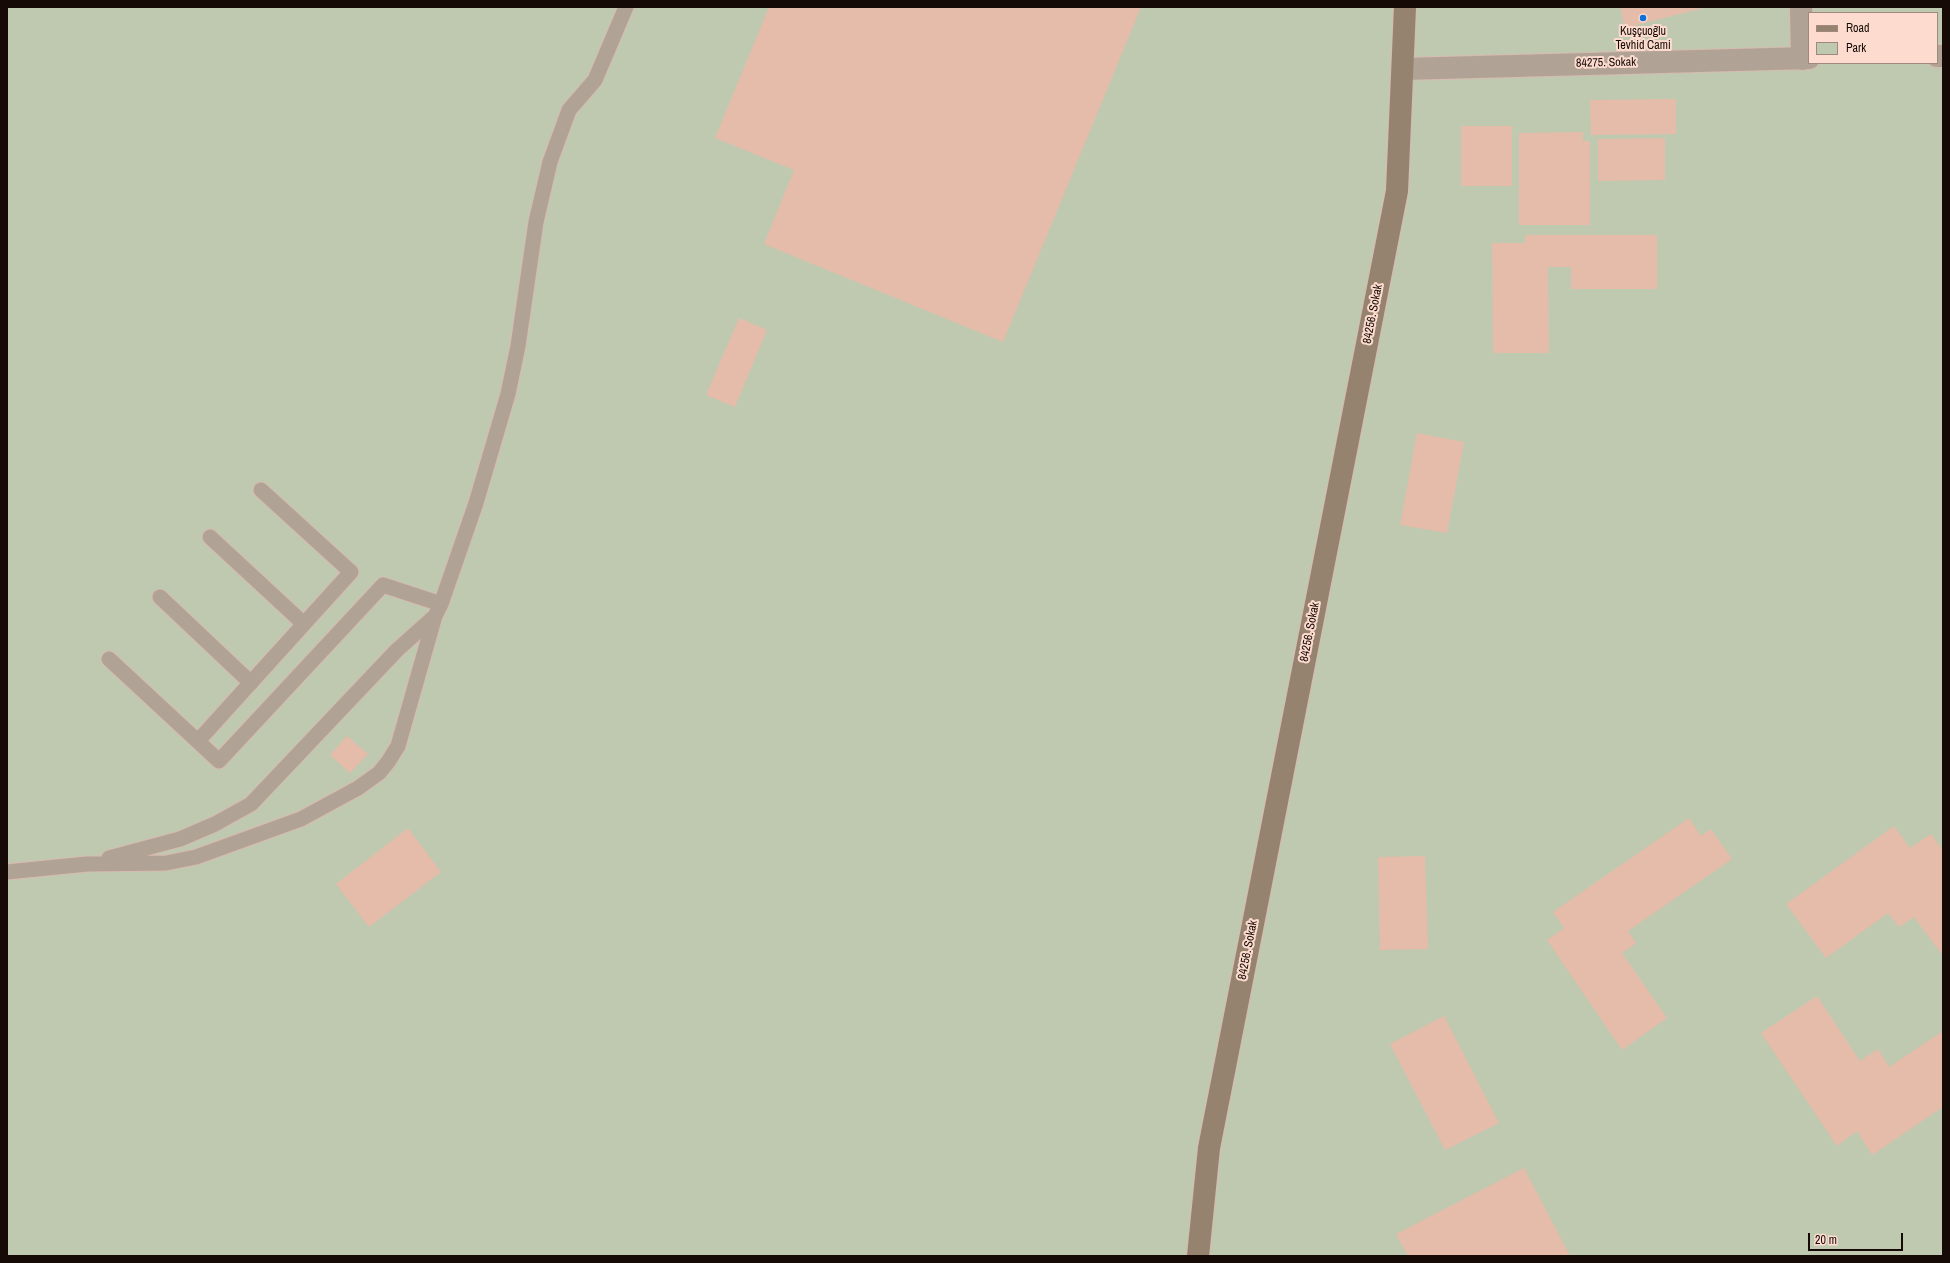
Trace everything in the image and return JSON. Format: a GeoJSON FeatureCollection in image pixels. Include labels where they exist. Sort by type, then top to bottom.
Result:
{"type":"FeatureCollection","features":[{"type":"Feature","properties":{"kind":"street","name":"84256. Sokak"},"geometry":{"type":"LineString","coordinates":[[1198,1256],[1209,1148],[1397,191],[1404,69],[1405,7]]}},
{"type":"Feature","properties":{"kind":"street"},"geometry":{"type":"LineString","coordinates":[[1801,7],[1805,59]]}},
{"type":"Feature","properties":{"kind":"street","name":"84275. Sokak"},"geometry":{"type":"LineString","coordinates":[[1404,69],[1805,59]]}},
{"type":"Feature","properties":{"kind":"lane"},"geometry":{"type":"LineString","coordinates":[[7,872],[87,864],[166,863],[196,857],[301,819],[358,788],[379,773],[388,762],[398,746],[438,610],[476,503],[508,394],[518,346],[536,222],[550,162],[569,110],[595,80],[626,7]]}},
{"type":"Feature","properties":{"kind":"lane"},"geometry":{"type":"LineString","coordinates":[[198,741],[351,572],[260,490]]}},
{"type":"Feature","properties":{"kind":"lane"},"geometry":{"type":"LineString","coordinates":[[210,537],[304,624]]}},
{"type":"Feature","properties":{"kind":"lane"},"geometry":{"type":"LineString","coordinates":[[109,659],[219,760],[383,585],[438,610]]}},
{"type":"Feature","properties":{"kind":"lane"},"geometry":{"type":"LineString","coordinates":[[160,597],[251,683]]}},
{"type":"Feature","properties":{"kind":"lane"},"geometry":{"type":"LineString","coordinates":[[87,864],[180,839],[215,824],[251,804],[397,650],[438,610]]}},
{"type":"Feature","properties":{"kind":"green space"},"geometry":{"type":"Polygon","coordinates":[[[7,7],[1943,7],[1943,1256],[7,1256],[7,7]]]}},
{"type":"Feature","properties":{"kind":"building"},"geometry":{"type":"Polygon","coordinates":[[[769,7],[1141,7],[1003,342],[764,244],[794,170],[715,138],[769,7]]]}},
{"type":"Feature","properties":{"kind":"building","name":"Kuşçuoğlu Tevhid Cami"},"geometry":{"type":"Polygon","coordinates":[[[1620,7],[1703,7],[1703,8],[1625,28],[1620,7]]]}},
{"type":"Feature","properties":{"kind":"building"},"geometry":{"type":"Polygon","coordinates":[[[1676,99],[1676,134],[1591,135],[1590,100],[1676,99]]]}},
{"type":"Feature","properties":{"kind":"building"},"geometry":{"type":"Polygon","coordinates":[[[1461,126],[1512,126],[1512,186],[1461,186],[1461,126]]]}},
{"type":"Feature","properties":{"kind":"building"},"geometry":{"type":"Polygon","coordinates":[[[1583,132],[1583,141],[1590,141],[1590,225],[1519,225],[1519,133],[1583,132]]]}},
{"type":"Feature","properties":{"kind":"building"},"geometry":{"type":"Polygon","coordinates":[[[1665,138],[1665,180],[1598,181],[1598,139],[1665,138]]]}},
{"type":"Feature","properties":{"kind":"building"},"geometry":{"type":"Polygon","coordinates":[[[1525,235],[1657,235],[1657,289],[1571,289],[1571,267],[1548,267],[1549,353],[1493,353],[1492,243],[1525,243],[1525,235]]]}},
{"type":"Feature","properties":{"kind":"building"},"geometry":{"type":"Polygon","coordinates":[[[739,318],[767,330],[735,407],[706,395],[739,318]]]}},
{"type":"Feature","properties":{"kind":"building"},"geometry":{"type":"Polygon","coordinates":[[[1417,433],[1464,442],[1447,533],[1400,525],[1417,433]]]}},
{"type":"Feature","properties":{"kind":"building"},"geometry":{"type":"Polygon","coordinates":[[[347,736],[368,754],[350,773],[330,755],[347,736]]]}},
{"type":"Feature","properties":{"kind":"building"},"geometry":{"type":"Polygon","coordinates":[[[1689,818],[1701,836],[1711,829],[1732,859],[1628,931],[1636,943],[1622,953],[1667,1018],[1622,1050],[1547,940],[1564,928],[1553,912],[1689,818]]]}},
{"type":"Feature","properties":{"kind":"building"},"geometry":{"type":"Polygon","coordinates":[[[1894,826],[1910,848],[1931,834],[1943,850],[1943,956],[1914,917],[1899,927],[1888,913],[1826,958],[1786,904],[1894,826]]]}},
{"type":"Feature","properties":{"kind":"building"},"geometry":{"type":"Polygon","coordinates":[[[408,828],[441,872],[369,927],[336,884],[408,828]]]}},
{"type":"Feature","properties":{"kind":"building"},"geometry":{"type":"Polygon","coordinates":[[[1425,856],[1428,949],[1380,950],[1378,857],[1425,856]]]}},
{"type":"Feature","properties":{"kind":"building"},"geometry":{"type":"Polygon","coordinates":[[[1817,996],[1860,1061],[1878,1049],[1889,1067],[1943,1031],[1943,1107],[1872,1155],[1857,1131],[1837,1146],[1761,1033],[1817,996]]]}},
{"type":"Feature","properties":{"kind":"building"},"geometry":{"type":"Polygon","coordinates":[[[1444,1016],[1499,1123],[1445,1150],[1390,1044],[1444,1016]]]}},
{"type":"Feature","properties":{"kind":"building"},"geometry":{"type":"Polygon","coordinates":[[[1524,1168],[1570,1256],[1408,1256],[1396,1234],[1524,1168]]]}},
{"type":"Feature","properties":{"kind":"place","name":"Kuşçuoğlu Tevhid Cami"},"geometry":{"type":"Point","coordinates":[1643,18]}}]}
